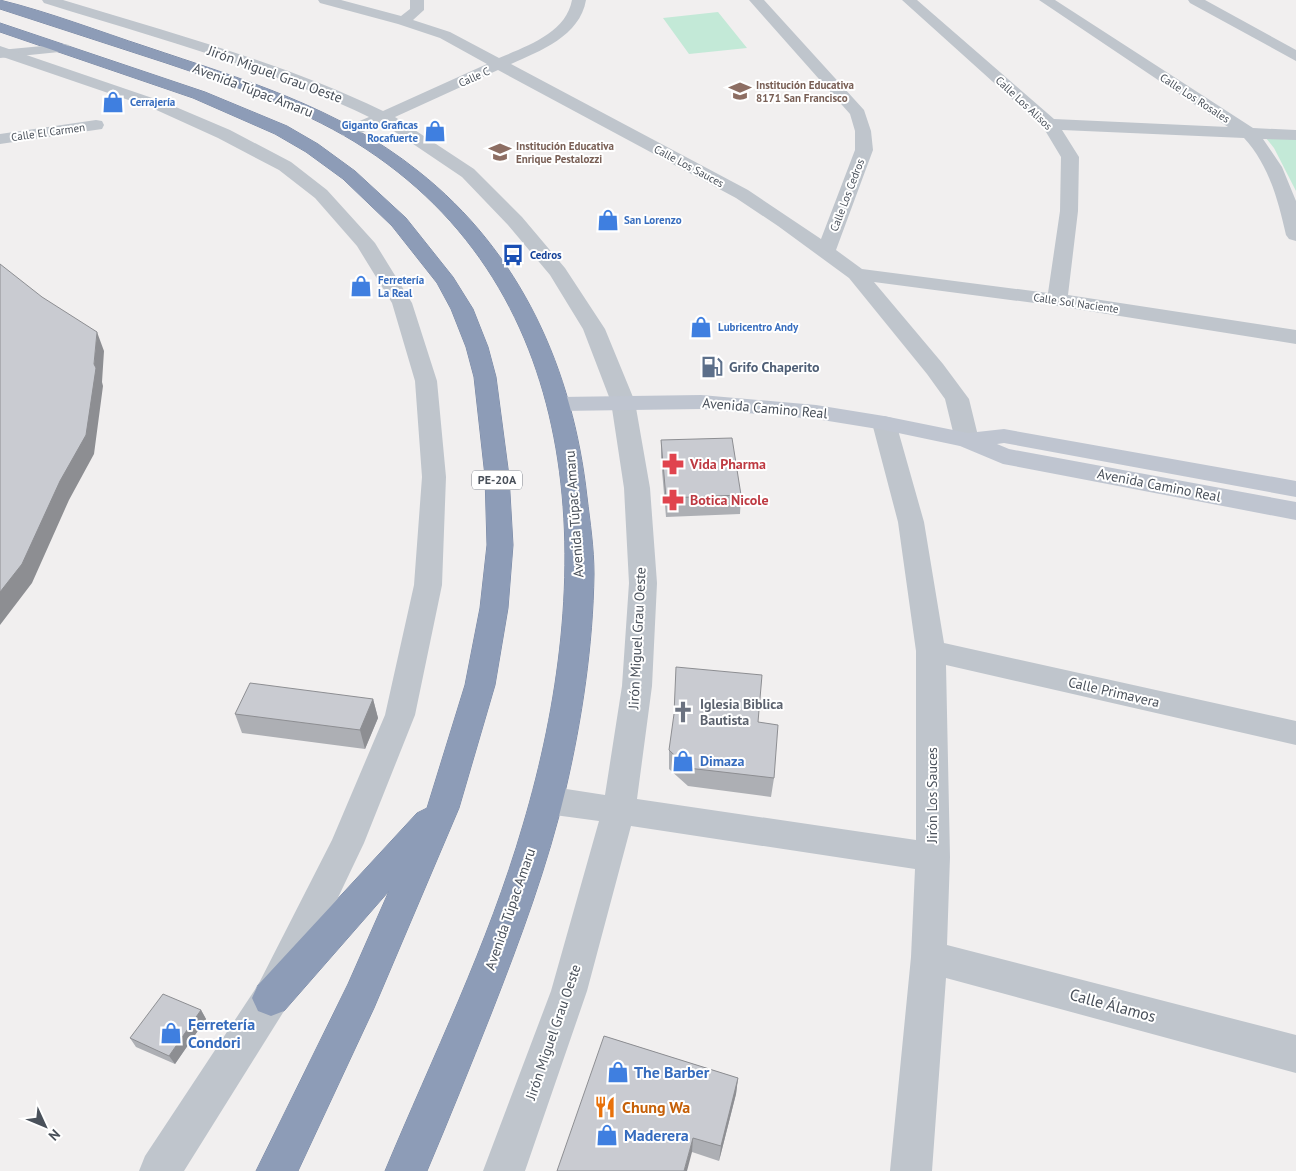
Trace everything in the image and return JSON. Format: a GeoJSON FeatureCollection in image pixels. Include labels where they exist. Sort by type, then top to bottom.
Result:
{"type":"FeatureCollection","features":[{"type":"Feature","properties":{"kind":"highway","name":"Avenida Túpac Amaru"},"geometry":{"type":"LineString","coordinates":[[0,4],[244,83],[287,100],[349,132],[385,154],[445,205],[475,238],[500,271],[522,307],[541,347],[560,404],[572,460],[580,570],[574,648],[562,734],[547,800],[507,926],[426,1128],[406,1171]]}},
{"type":"Feature","properties":{"kind":"highway","name":"Avenida Túpac Amaru"},"geometry":{"type":"LineString","coordinates":[[0,27],[237,110],[282,130],[312,148],[348,175],[399,222],[446,281],[462,309],[477,347],[485,377],[497,476],[500,545],[494,608],[480,685],[443,808],[361,996],[277,1171]]}},
{"type":"Feature","properties":{"kind":"highway"},"geometry":{"type":"LineString","coordinates":[[271,998],[443,808]]}},
{"type":"Feature","properties":{"kind":"street","name":"Jirón Miguel Grau Oeste"},"geometry":{"type":"LineString","coordinates":[[49,0],[298,79],[383,117],[468,173],[514,221],[558,272],[594,329],[623,402],[637,488],[643,583],[637,686],[620,809],[569,991],[504,1171]]}},
{"type":"Feature","properties":{"kind":"street","name":"Calle Los Sauces"},"geometry":{"type":"LineString","coordinates":[[325,0],[403,21],[445,35],[742,194],[826,250],[856,274],[935,369],[957,399],[966,440]]}},
{"type":"Feature","properties":{"kind":"street"},"geometry":{"type":"LineString","coordinates":[[403,21],[417,10],[416,0]]}},
{"type":"Feature","properties":{"kind":"street","name":"Calle C"},"geometry":{"type":"LineString","coordinates":[[349,132],[500,65],[538,46],[561,30],[584,0]]}},
{"type":"Feature","properties":{"kind":"street","name":"Calle Los Cedros"},"geometry":{"type":"LineString","coordinates":[[756,0],[858,113],[863,131],[864,150],[826,250]]}},
{"type":"Feature","properties":{"kind":"street","name":"Calle Los Alisos"},"geometry":{"type":"LineString","coordinates":[[909,0],[1050,124],[1070,157],[1069,211],[1057,300]]}},
{"type":"Feature","properties":{"kind":"street","name":"Calle Los Rosales"},"geometry":{"type":"LineString","coordinates":[[1046,0],[1249,133],[1261,144],[1286,196],[1296,235]]}},
{"type":"Feature","properties":{"kind":"street"},"geometry":{"type":"LineString","coordinates":[[1195,0],[1296,56]]}},
{"type":"Feature","properties":{"kind":"street"},"geometry":{"type":"LineString","coordinates":[[2,53],[158,105],[224,134],[285,166],[321,194],[366,243],[402,303],[426,381],[434,477],[428,585],[400,716],[347,843],[271,998],[160,1171]]}},
{"type":"Feature","properties":{"kind":"street"},"geometry":{"type":"LineString","coordinates":[[1050,124],[1296,135]]}},
{"type":"Feature","properties":{"kind":"street","name":"Calle El Carmen"},"geometry":{"type":"LineString","coordinates":[[0,140],[96,125]]}},
{"type":"Feature","properties":{"kind":"street","name":"Calle Sol Naciente"},"geometry":{"type":"LineString","coordinates":[[856,274],[1057,300],[1296,337]]}},
{"type":"Feature","properties":{"kind":"street","name":"Avenida Camino Real"},"geometry":{"type":"LineString","coordinates":[[560,404],[701,402],[816,412],[884,423],[966,440],[1003,456],[1296,511]]}},
{"type":"Feature","properties":{"kind":"street","name":"Jirón Los Sauces"},"geometry":{"type":"LineString","coordinates":[[884,423],[911,522],[931,651],[932,857],[929,956],[911,1171]]}},
{"type":"Feature","properties":{"kind":"street","name":"Avenida Camino Real"},"geometry":{"type":"LineString","coordinates":[[966,440],[1004,436],[1296,489]]}},
{"type":"Feature","properties":{"kind":"street","name":"Calle Primavera"},"geometry":{"type":"LineString","coordinates":[[931,651],[1296,733]]}},
{"type":"Feature","properties":{"kind":"street"},"geometry":{"type":"LineString","coordinates":[[547,800],[620,809],[932,857]]}},
{"type":"Feature","properties":{"kind":"street","name":"Calle Álamos"},"geometry":{"type":"LineString","coordinates":[[929,956],[1296,1054]]}},
{"type":"Feature","properties":{"kind":"lane"},"geometry":{"type":"LineString","coordinates":[[2,53],[64,48]]}},
{"type":"Feature","properties":{"kind":"green space"},"geometry":{"type":"Polygon","coordinates":[[[718,12],[747,48],[689,54],[663,18],[718,12]]]}},
{"type":"Feature","properties":{"kind":"green space"},"geometry":{"type":"Polygon","coordinates":[[[1266,138],[1296,139],[1296,191],[1274,148],[1266,138]]]}},
{"type":"Feature","properties":{"kind":"building"},"geometry":{"type":"Polygon","coordinates":[[[0,264],[42,297],[97,332],[94,364],[96,368],[86,435],[60,481],[22,564],[0,592],[0,264]]]}},
{"type":"Feature","properties":{"kind":"building"},"geometry":{"type":"Polygon","coordinates":[[[732,438],[741,495],[666,498],[661,440],[732,438]]]}},
{"type":"Feature","properties":{"kind":"building"},"geometry":{"type":"Polygon","coordinates":[[[676,667],[762,675],[758,722],[778,725],[774,778],[688,768],[669,750],[674,714],[676,667]]]}},
{"type":"Feature","properties":{"kind":"building"},"geometry":{"type":"Polygon","coordinates":[[[250,683],[373,699],[360,730],[235,714],[250,683]]]}},
{"type":"Feature","properties":{"kind":"building","name":"Ferretería Condori"},"geometry":{"type":"Polygon","coordinates":[[[163,994],[201,1010],[169,1056],[130,1038],[163,994]]]}},
{"type":"Feature","properties":{"kind":"building"},"geometry":{"type":"Polygon","coordinates":[[[604,1036],[738,1078],[721,1146],[693,1138],[684,1171],[557,1171],[604,1036]]]}},
{"type":"Feature","properties":{"kind":"place","name":"Institución Educativa 8171 San Francisco"},"geometry":{"type":"Point","coordinates":[740,91]}},
{"type":"Feature","properties":{"kind":"place","name":"Cerrajería"},"geometry":{"type":"Point","coordinates":[113,102]}},
{"type":"Feature","properties":{"kind":"place","name":"Giganto Graficas Rocafuerte"},"geometry":{"type":"Point","coordinates":[435,131]}},
{"type":"Feature","properties":{"kind":"place","name":"Institución Educativa Enrique Pestalozzi"},"geometry":{"type":"Point","coordinates":[500,152]}},
{"type":"Feature","properties":{"kind":"place","name":"San Lorenzo"},"geometry":{"type":"Point","coordinates":[608,220]}},
{"type":"Feature","properties":{"kind":"place","name":"Cedros"},"geometry":{"type":"Point","coordinates":[513,255]}},
{"type":"Feature","properties":{"kind":"place","name":"Ferretería La Real"},"geometry":{"type":"Point","coordinates":[361,286]}},
{"type":"Feature","properties":{"kind":"place","name":"Lubricentro Andy"},"geometry":{"type":"Point","coordinates":[701,327]}},
{"type":"Feature","properties":{"kind":"place","name":"Grifo Chaperito"},"geometry":{"type":"Point","coordinates":[712,367]}},
{"type":"Feature","properties":{"kind":"place","name":"Vida Pharma"},"geometry":{"type":"Point","coordinates":[673,464]}},
{"type":"Feature","properties":{"kind":"place","name":"Botica Nicole"},"geometry":{"type":"Point","coordinates":[673,500]}},
{"type":"Feature","properties":{"kind":"place","name":"Iglesia Biblica Bautista"},"geometry":{"type":"Point","coordinates":[683,712]}},
{"type":"Feature","properties":{"kind":"place","name":"Dimaza"},"geometry":{"type":"Point","coordinates":[683,761]}},
{"type":"Feature","properties":{"kind":"place","name":"Ferretería Condori"},"geometry":{"type":"Point","coordinates":[171,1033]}},
{"type":"Feature","properties":{"kind":"place","name":"The Barber"},"geometry":{"type":"Point","coordinates":[618,1072]}},
{"type":"Feature","properties":{"kind":"place","name":"Chung Wa"},"geometry":{"type":"Point","coordinates":[605,1107]}},
{"type":"Feature","properties":{"kind":"place","name":"Maderera"},"geometry":{"type":"Point","coordinates":[607,1135]}}]}
